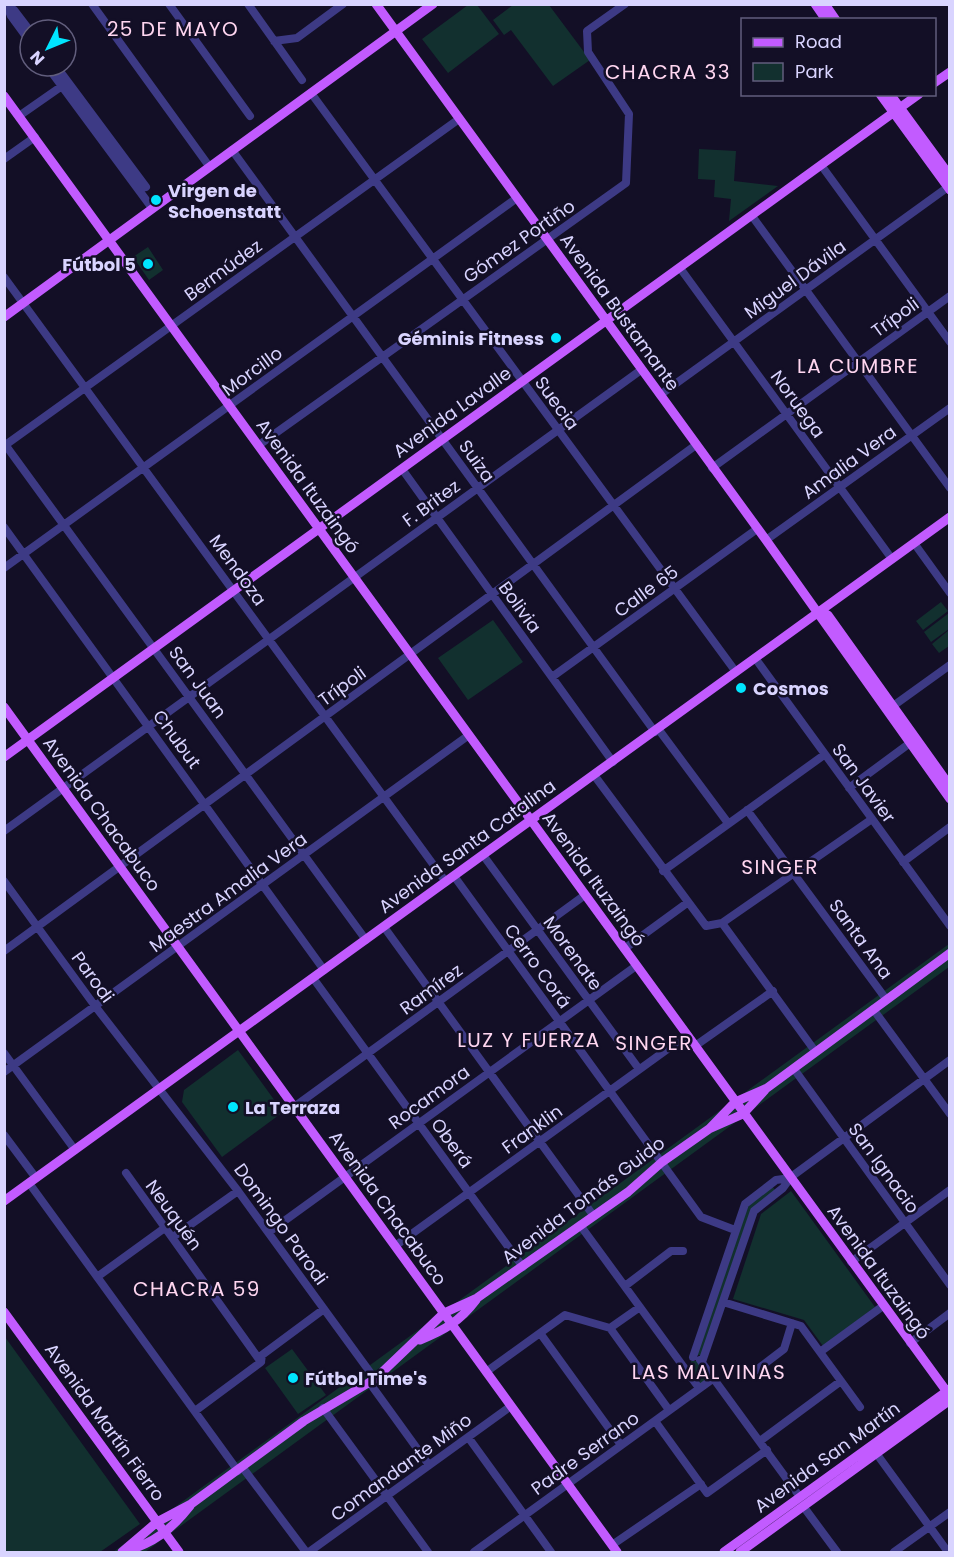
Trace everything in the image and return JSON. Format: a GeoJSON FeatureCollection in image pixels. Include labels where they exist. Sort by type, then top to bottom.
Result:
{"type":"FeatureCollection","features":[{"type":"Feature","properties":{"kind":"main road","name":"Avenida Bustamante"},"geometry":{"type":"LineString","coordinates":[[376,4],[818,612],[828,615],[844,645],[950,799]]}},
{"type":"Feature","properties":{"kind":"main road"},"geometry":{"type":"LineString","coordinates":[[4,316],[433,4]]}},
{"type":"Feature","properties":{"kind":"main road"},"geometry":{"type":"LineString","coordinates":[[815,4],[825,18]]}},
{"type":"Feature","properties":{"kind":"main road"},"geometry":{"type":"LineString","coordinates":[[825,4],[835,18]]}},
{"type":"Feature","properties":{"kind":"main road"},"geometry":{"type":"LineString","coordinates":[[936,82],[950,72]]}},
{"type":"Feature","properties":{"kind":"main road","name":"Avenida Ituzaingó"},"geometry":{"type":"LineString","coordinates":[[4,96],[585,894],[948,1398]]}},
{"type":"Feature","properties":{"kind":"main road"},"geometry":{"type":"LineString","coordinates":[[882,96],[950,176]]}},
{"type":"Feature","properties":{"kind":"main road"},"geometry":{"type":"LineString","coordinates":[[891,96],[897,111],[949,188]]}},
{"type":"Feature","properties":{"kind":"main road","name":"Avenida Lavalle"},"geometry":{"type":"LineString","coordinates":[[4,757],[916,96]]}},
{"type":"Feature","properties":{"kind":"main road","name":"Avenida Santa Catalina"},"geometry":{"type":"LineString","coordinates":[[4,1202],[950,517]]}},
{"type":"Feature","properties":{"kind":"main road","name":"Avenida Bustamante"},"geometry":{"type":"LineString","coordinates":[[844,645],[893,706],[950,786]]}},
{"type":"Feature","properties":{"kind":"main road","name":"Avenida Chacabuco"},"geometry":{"type":"LineString","coordinates":[[4,708],[614,1549]]}},
{"type":"Feature","properties":{"kind":"main road","name":"Avenida Tomás Guido"},"geometry":{"type":"LineString","coordinates":[[123,1552],[157,1521],[191,1504],[323,1408],[372,1380],[417,1341],[444,1313],[477,1298],[523,1267],[628,1192],[662,1162],[709,1129],[735,1102],[767,1088],[950,953]]}},
{"type":"Feature","properties":{"kind":"main road","name":"Avenida Tomás Guido"},"geometry":{"type":"LineString","coordinates":[[709,1129],[743,1114],[767,1088]]}},
{"type":"Feature","properties":{"kind":"main road","name":"Avenida Tomás Guido"},"geometry":{"type":"LineString","coordinates":[[417,1341],[452,1325],[477,1298]]}},
{"type":"Feature","properties":{"kind":"main road","name":"Avenida Martín Fierro"},"geometry":{"type":"LineString","coordinates":[[4,1312],[179,1552]]}},
{"type":"Feature","properties":{"kind":"main road","name":"Avenida San Martín"},"geometry":{"type":"LineString","coordinates":[[724,1552],[876,1453],[948,1398]]}},
{"type":"Feature","properties":{"kind":"main road","name":"Avenida San Martín"},"geometry":{"type":"LineString","coordinates":[[740,1552],[802,1502],[948,1398]]}},
{"type":"Feature","properties":{"kind":"main road","name":"Avenida Tomás Guido"},"geometry":{"type":"LineString","coordinates":[[123,1552],[140,1547],[166,1533],[191,1504]]}},
{"type":"Feature","properties":{"kind":"street"},"geometry":{"type":"LineString","coordinates":[[92,4],[209,166]]}},
{"type":"Feature","properties":{"kind":"street"},"geometry":{"type":"LineString","coordinates":[[168,4],[250,116]]}},
{"type":"Feature","properties":{"kind":"street"},"geometry":{"type":"LineString","coordinates":[[248,4],[302,80]]}},
{"type":"Feature","properties":{"kind":"street"},"geometry":{"type":"LineString","coordinates":[[274,41],[297,38],[343,4]]}},
{"type":"Feature","properties":{"kind":"street","name":"Gómez Portiño"},"geometry":{"type":"LineString","coordinates":[[259,445],[626,183],[629,114],[588,52],[587,31],[625,4]]}},
{"type":"Feature","properties":{"kind":"street"},"geometry":{"type":"LineString","coordinates":[[7,6],[14,10],[20,18]]}},
{"type":"Feature","properties":{"kind":"street"},"geometry":{"type":"LineString","coordinates":[[7,6],[18,26]]}},
{"type":"Feature","properties":{"kind":"street"},"geometry":{"type":"LineString","coordinates":[[56,78],[152,208]]}},
{"type":"Feature","properties":{"kind":"street"},"geometry":{"type":"LineString","coordinates":[[65,78],[146,187]]}},
{"type":"Feature","properties":{"kind":"street"},"geometry":{"type":"LineString","coordinates":[[19,116],[62,86]]}},
{"type":"Feature","properties":{"kind":"street","name":"Suecia"},"geometry":{"type":"LineString","coordinates":[[311,93],[736,672]]}},
{"type":"Feature","properties":{"kind":"street","name":"Bermúdez"},"geometry":{"type":"LineString","coordinates":[[5,445],[459,118]]}},
{"type":"Feature","properties":{"kind":"street"},"geometry":{"type":"LineString","coordinates":[[4,159],[34,137]]}},
{"type":"Feature","properties":{"kind":"street","name":"Suiza"},"geometry":{"type":"LineString","coordinates":[[232,150],[593,648],[728,823]]}},
{"type":"Feature","properties":{"kind":"street"},"geometry":{"type":"LineString","coordinates":[[821,165],[950,342]]}},
{"type":"Feature","properties":{"kind":"street","name":"Miguel Dávila"},"geometry":{"type":"LineString","coordinates":[[660,395],[949,188]]}},
{"type":"Feature","properties":{"kind":"street","name":"Morcillo"},"geometry":{"type":"LineString","coordinates":[[4,568],[517,198]]}},
{"type":"Feature","properties":{"kind":"street"},"geometry":{"type":"LineString","coordinates":[[752,216],[950,488]]}},
{"type":"Feature","properties":{"kind":"street","name":"Noruega"},"geometry":{"type":"LineString","coordinates":[[680,268],[892,559]]}},
{"type":"Feature","properties":{"kind":"street","name":"Mendoza"},"geometry":{"type":"LineString","coordinates":[[4,277],[385,797],[450,879]]}},
{"type":"Feature","properties":{"kind":"street","name":"Trípoli"},"geometry":{"type":"LineString","coordinates":[[712,468],[950,296]]}},
{"type":"Feature","properties":{"kind":"street","name":"F. Britez"},"geometry":{"type":"LineString","coordinates":[[4,831],[641,370]]}},
{"type":"Feature","properties":{"kind":"street","name":"Amalia Vera"},"geometry":{"type":"LineString","coordinates":[[766,540],[950,408]]}},
{"type":"Feature","properties":{"kind":"street","name":"San Juan"},"geometry":{"type":"LineString","coordinates":[[5,445],[366,940]]}},
{"type":"Feature","properties":{"kind":"street","name":"Trípoli"},"geometry":{"type":"LineString","coordinates":[[4,951],[696,445]]}},
{"type":"Feature","properties":{"kind":"street","name":"Bolivia"},"geometry":{"type":"LineString","coordinates":[[402,469],[613,762]]}},
{"type":"Feature","properties":{"kind":"street","name":"Chubut"},"geometry":{"type":"LineString","coordinates":[[4,527],[324,970]]}},
{"type":"Feature","properties":{"kind":"street","name":"Calle 65"},"geometry":{"type":"LineString","coordinates":[[552,677],[757,529]]}},
{"type":"Feature","properties":{"kind":"street"},"geometry":{"type":"LineString","coordinates":[[914,543],[950,593]]}},
{"type":"Feature","properties":{"kind":"street","name":"San Javier"},"geometry":{"type":"LineString","coordinates":[[755,658],[950,926]]}},
{"type":"Feature","properties":{"kind":"street"},"geometry":{"type":"LineString","coordinates":[[893,706],[950,665]]}},
{"type":"Feature","properties":{"kind":"street","name":"Maestra Amalia Vera"},"geometry":{"type":"LineString","coordinates":[[4,1072],[469,735]]}},
{"type":"Feature","properties":{"kind":"street"},"geometry":{"type":"LineString","coordinates":[[849,788],[910,743]]}},
{"type":"Feature","properties":{"kind":"street"},"geometry":{"type":"LineString","coordinates":[[663,871],[824,755]]}},
{"type":"Feature","properties":{"kind":"street"},"geometry":{"type":"LineString","coordinates":[[594,775],[706,926],[723,923],[872,819]]}},
{"type":"Feature","properties":{"kind":"street","name":"Santa Ana"},"geometry":{"type":"LineString","coordinates":[[747,810],[886,999]]}},
{"type":"Feature","properties":{"kind":"street"},"geometry":{"type":"LineString","coordinates":[[903,862],[950,827]]}},
{"type":"Feature","properties":{"kind":"street","name":"Morenate"},"geometry":{"type":"LineString","coordinates":[[483,855],[639,1069]]}},
{"type":"Feature","properties":{"kind":"street","name":"Cerro Corá"},"geometry":{"type":"LineString","coordinates":[[450,879],[560,1021],[701,1217],[735,1230]]}},
{"type":"Feature","properties":{"kind":"street","name":"Parodi"},"geometry":{"type":"LineString","coordinates":[[4,881],[95,1006],[160,1088]]}},
{"type":"Feature","properties":{"kind":"street","name":"Ramírez"},"geometry":{"type":"LineString","coordinates":[[294,1107],[585,894]]}},
{"type":"Feature","properties":{"kind":"street"},"geometry":{"type":"LineString","coordinates":[[624,949],[687,903]]}},
{"type":"Feature","properties":{"kind":"street"},"geometry":{"type":"LineString","coordinates":[[723,923],[815,1051]]}},
{"type":"Feature","properties":{"kind":"street"},"geometry":{"type":"LineString","coordinates":[[384,927],[593,1215]]}},
{"type":"Feature","properties":{"kind":"street","name":"Rocamora"},"geometry":{"type":"LineString","coordinates":[[268,1232],[636,966]]}},
{"type":"Feature","properties":{"kind":"street","name":"Oberá"},"geometry":{"type":"LineString","coordinates":[[313,978],[523,1267]]}},
{"type":"Feature","properties":{"kind":"street"},"geometry":{"type":"LineString","coordinates":[[695,1047],[773,991]]}},
{"type":"Feature","properties":{"kind":"street","name":"Santa Ana"},"geometry":{"type":"LineString","coordinates":[[873,1009],[950,1114]]}},
{"type":"Feature","properties":{"kind":"street","name":"Franklin"},"geometry":{"type":"LineString","coordinates":[[395,1246],[687,1035]]}},
{"type":"Feature","properties":{"kind":"street"},"geometry":{"type":"LineString","coordinates":[[4,1053],[75,1150]]}},
{"type":"Feature","properties":{"kind":"street"},"geometry":{"type":"LineString","coordinates":[[683,1366],[697,1359],[723,1302],[754,1211],[783,1188],[790,1178],[950,1060]]}},
{"type":"Feature","properties":{"kind":"street","name":"San Ignacio"},"geometry":{"type":"LineString","coordinates":[[794,1069],[950,1285]]}},
{"type":"Feature","properties":{"kind":"street","name":"Domingo Parodi"},"geometry":{"type":"LineString","coordinates":[[160,1088],[324,1309],[372,1380]]}},
{"type":"Feature","properties":{"kind":"street"},"geometry":{"type":"LineString","coordinates":[[4,1135],[97,1277],[195,1411],[307,1552]]}},
{"type":"Feature","properties":{"kind":"street","name":"Neuquén"},"geometry":{"type":"LineString","coordinates":[[126,1173],[261,1362]]}},
{"type":"Feature","properties":{"kind":"street"},"geometry":{"type":"LineString","coordinates":[[697,1359],[735,1230],[745,1204],[776,1180],[790,1178]]}},
{"type":"Feature","properties":{"kind":"street"},"geometry":{"type":"LineString","coordinates":[[850,1262],[950,1190]]}},
{"type":"Feature","properties":{"kind":"street"},"geometry":{"type":"LineString","coordinates":[[173,1237],[238,1191]]}},
{"type":"Feature","properties":{"kind":"street"},"geometry":{"type":"LineString","coordinates":[[580,1225],[699,1388]]}},
{"type":"Feature","properties":{"kind":"street"},"geometry":{"type":"LineString","coordinates":[[97,1277],[166,1227]]}},
{"type":"Feature","properties":{"kind":"street"},"geometry":{"type":"LineString","coordinates":[[625,1286],[670,1251],[683,1251]]}},
{"type":"Feature","properties":{"kind":"street"},"geometry":{"type":"LineString","coordinates":[[723,1302],[801,1326],[860,1407]]}},
{"type":"Feature","properties":{"kind":"street"},"geometry":{"type":"LineString","coordinates":[[820,1352],[883,1306]]}},
{"type":"Feature","properties":{"kind":"street"},"geometry":{"type":"LineString","coordinates":[[610,1328],[640,1307]]}},
{"type":"Feature","properties":{"kind":"street"},"geometry":{"type":"LineString","coordinates":[[195,1411],[261,1362],[262,1355],[324,1309]]}},
{"type":"Feature","properties":{"kind":"street"},"geometry":{"type":"LineString","coordinates":[[910,1343],[950,1313]]}},
{"type":"Feature","properties":{"kind":"street"},"geometry":{"type":"LineString","coordinates":[[486,1372],[565,1315],[610,1328],[669,1410]]}},
{"type":"Feature","properties":{"kind":"street"},"geometry":{"type":"LineString","coordinates":[[755,1371],[784,1349],[792,1323]]}},
{"type":"Feature","properties":{"kind":"street"},"geometry":{"type":"LineString","coordinates":[[540,1333],[621,1445]]}},
{"type":"Feature","properties":{"kind":"street"},"geometry":{"type":"LineString","coordinates":[[697,1359],[714,1378],[767,1450],[837,1552]]}},
{"type":"Feature","properties":{"kind":"street","name":"Padre Serrano"},"geometry":{"type":"LineString","coordinates":[[474,1552],[714,1378]]}},
{"type":"Feature","properties":{"kind":"street"},"geometry":{"type":"LineString","coordinates":[[372,1380],[429,1465]]}},
{"type":"Feature","properties":{"kind":"street"},"geometry":{"type":"LineString","coordinates":[[760,1441],[841,1381]]}},
{"type":"Feature","properties":{"kind":"street","name":"Comandante Miño"},"geometry":{"type":"LineString","coordinates":[[307,1552],[511,1406]]}},
{"type":"Feature","properties":{"kind":"street"},"geometry":{"type":"LineString","coordinates":[[323,1408],[428,1552]]}},
{"type":"Feature","properties":{"kind":"street"},"geometry":{"type":"LineString","coordinates":[[655,1421],[707,1493],[767,1450]]}},
{"type":"Feature","properties":{"kind":"street"},"geometry":{"type":"LineString","coordinates":[[468,1437],[551,1552]]}},
{"type":"Feature","properties":{"kind":"street"},"geometry":{"type":"LineString","coordinates":[[876,1453],[948,1552]]}},
{"type":"Feature","properties":{"kind":"street"},"geometry":{"type":"LineString","coordinates":[[614,1549],[701,1484]]}},
{"type":"Feature","properties":{"kind":"street"},"geometry":{"type":"LineString","coordinates":[[894,1552],[950,1512]]}},
{"type":"Feature","properties":{"kind":"green space"},"geometry":{"type":"Polygon","coordinates":[[[468,5],[477,5],[499,34],[448,73],[422,39],[468,5]]]}},
{"type":"Feature","properties":{"kind":"green space"},"geometry":{"type":"Polygon","coordinates":[[[513,5],[549,5],[590,60],[553,86],[511,30],[504,35],[493,20],[513,5]]]}},
{"type":"Feature","properties":{"kind":"green space"},"geometry":{"type":"Polygon","coordinates":[[[699,149],[736,151],[734,181],[778,186],[729,221],[731,199],[714,197],[715,180],[698,179],[699,149]]]}},
{"type":"Feature","properties":{"kind":"green space","name":"Fútbol 5"},"geometry":{"type":"Polygon","coordinates":[[[148,247],[163,270],[149,280],[133,257],[148,247]]]}},
{"type":"Feature","properties":{"kind":"green space"},"geometry":{"type":"Polygon","coordinates":[[[941,602],[948,611],[923,630],[916,621],[941,602]]]}},
{"type":"Feature","properties":{"kind":"green space"},"geometry":{"type":"Polygon","coordinates":[[[949,613],[949,629],[931,642],[924,632],[949,613]]]}},
{"type":"Feature","properties":{"kind":"green space"},"geometry":{"type":"Polygon","coordinates":[[[493,620],[523,662],[468,700],[438,658],[493,620]]]}},
{"type":"Feature","properties":{"kind":"green space"},"geometry":{"type":"Polygon","coordinates":[[[949,630],[949,646],[939,653],[932,644],[949,630]]]}},
{"type":"Feature","properties":{"kind":"green space"},"geometry":{"type":"Polygon","coordinates":[[[949,944],[949,967],[145,1552],[113,1552],[949,944]]]}},
{"type":"Feature","properties":{"kind":"green space","name":"La Terraza"},"geometry":{"type":"Polygon","coordinates":[[[238,1050],[283,1112],[222,1157],[182,1102],[184,1090],[238,1050]]]}},
{"type":"Feature","properties":{"kind":"green space"},"geometry":{"type":"Polygon","coordinates":[[[772,1186],[775,1190],[752,1210],[701,1356],[696,1354],[746,1206],[772,1186]]]}},
{"type":"Feature","properties":{"kind":"green space"},"geometry":{"type":"Polygon","coordinates":[[[791,1191],[875,1307],[823,1346],[804,1320],[733,1299],[761,1214],[791,1191]]]}},
{"type":"Feature","properties":{"kind":"green space"},"geometry":{"type":"Polygon","coordinates":[[[5,1337],[140,1524],[100,1552],[5,1552],[5,1337]]]}},
{"type":"Feature","properties":{"kind":"green space","name":"Fútbol Time's"},"geometry":{"type":"Polygon","coordinates":[[[292,1349],[326,1395],[298,1414],[265,1368],[292,1349]]]}},
{"type":"Feature","properties":{"kind":"green space"},"geometry":{"type":"Polygon","coordinates":[[[691,1361],[698,1361],[710,1378],[707,1383],[700,1383],[690,1369],[691,1361]]]}},
{"type":"Feature","properties":{"kind":"place","name":"Virgen de Schoenstatt"},"geometry":{"type":"Point","coordinates":[156,200]}},
{"type":"Feature","properties":{"kind":"place","name":"Fútbol 5"},"geometry":{"type":"Point","coordinates":[148,264]}},
{"type":"Feature","properties":{"kind":"place","name":"Géminis Fitness"},"geometry":{"type":"Point","coordinates":[556,338]}},
{"type":"Feature","properties":{"kind":"place","name":"Cosmos"},"geometry":{"type":"Point","coordinates":[741,688]}},
{"type":"Feature","properties":{"kind":"place","name":"La Terraza"},"geometry":{"type":"Point","coordinates":[233,1107]}},
{"type":"Feature","properties":{"kind":"place","name":"Fútbol Time's"},"geometry":{"type":"Point","coordinates":[293,1378]}},
{"type":"Feature","properties":{"kind":"district","name":"25 DE MAYO"},"geometry":{"type":"Point","coordinates":[173,29]}},
{"type":"Feature","properties":{"kind":"district","name":"CHACRA 33"},"geometry":{"type":"Point","coordinates":[668,72]}},
{"type":"Feature","properties":{"kind":"district","name":"LA CUMBRE"},"geometry":{"type":"Point","coordinates":[858,366]}},
{"type":"Feature","properties":{"kind":"district","name":"SINGER"},"geometry":{"type":"Point","coordinates":[780,867]}},
{"type":"Feature","properties":{"kind":"district","name":"LUZ Y FUERZA"},"geometry":{"type":"Point","coordinates":[529,1040]}},
{"type":"Feature","properties":{"kind":"district","name":"SINGER"},"geometry":{"type":"Point","coordinates":[654,1043]}},
{"type":"Feature","properties":{"kind":"district","name":"CHACRA 59"},"geometry":{"type":"Point","coordinates":[197,1289]}},
{"type":"Feature","properties":{"kind":"district","name":"LAS MALVINAS"},"geometry":{"type":"Point","coordinates":[709,1372]}}]}
